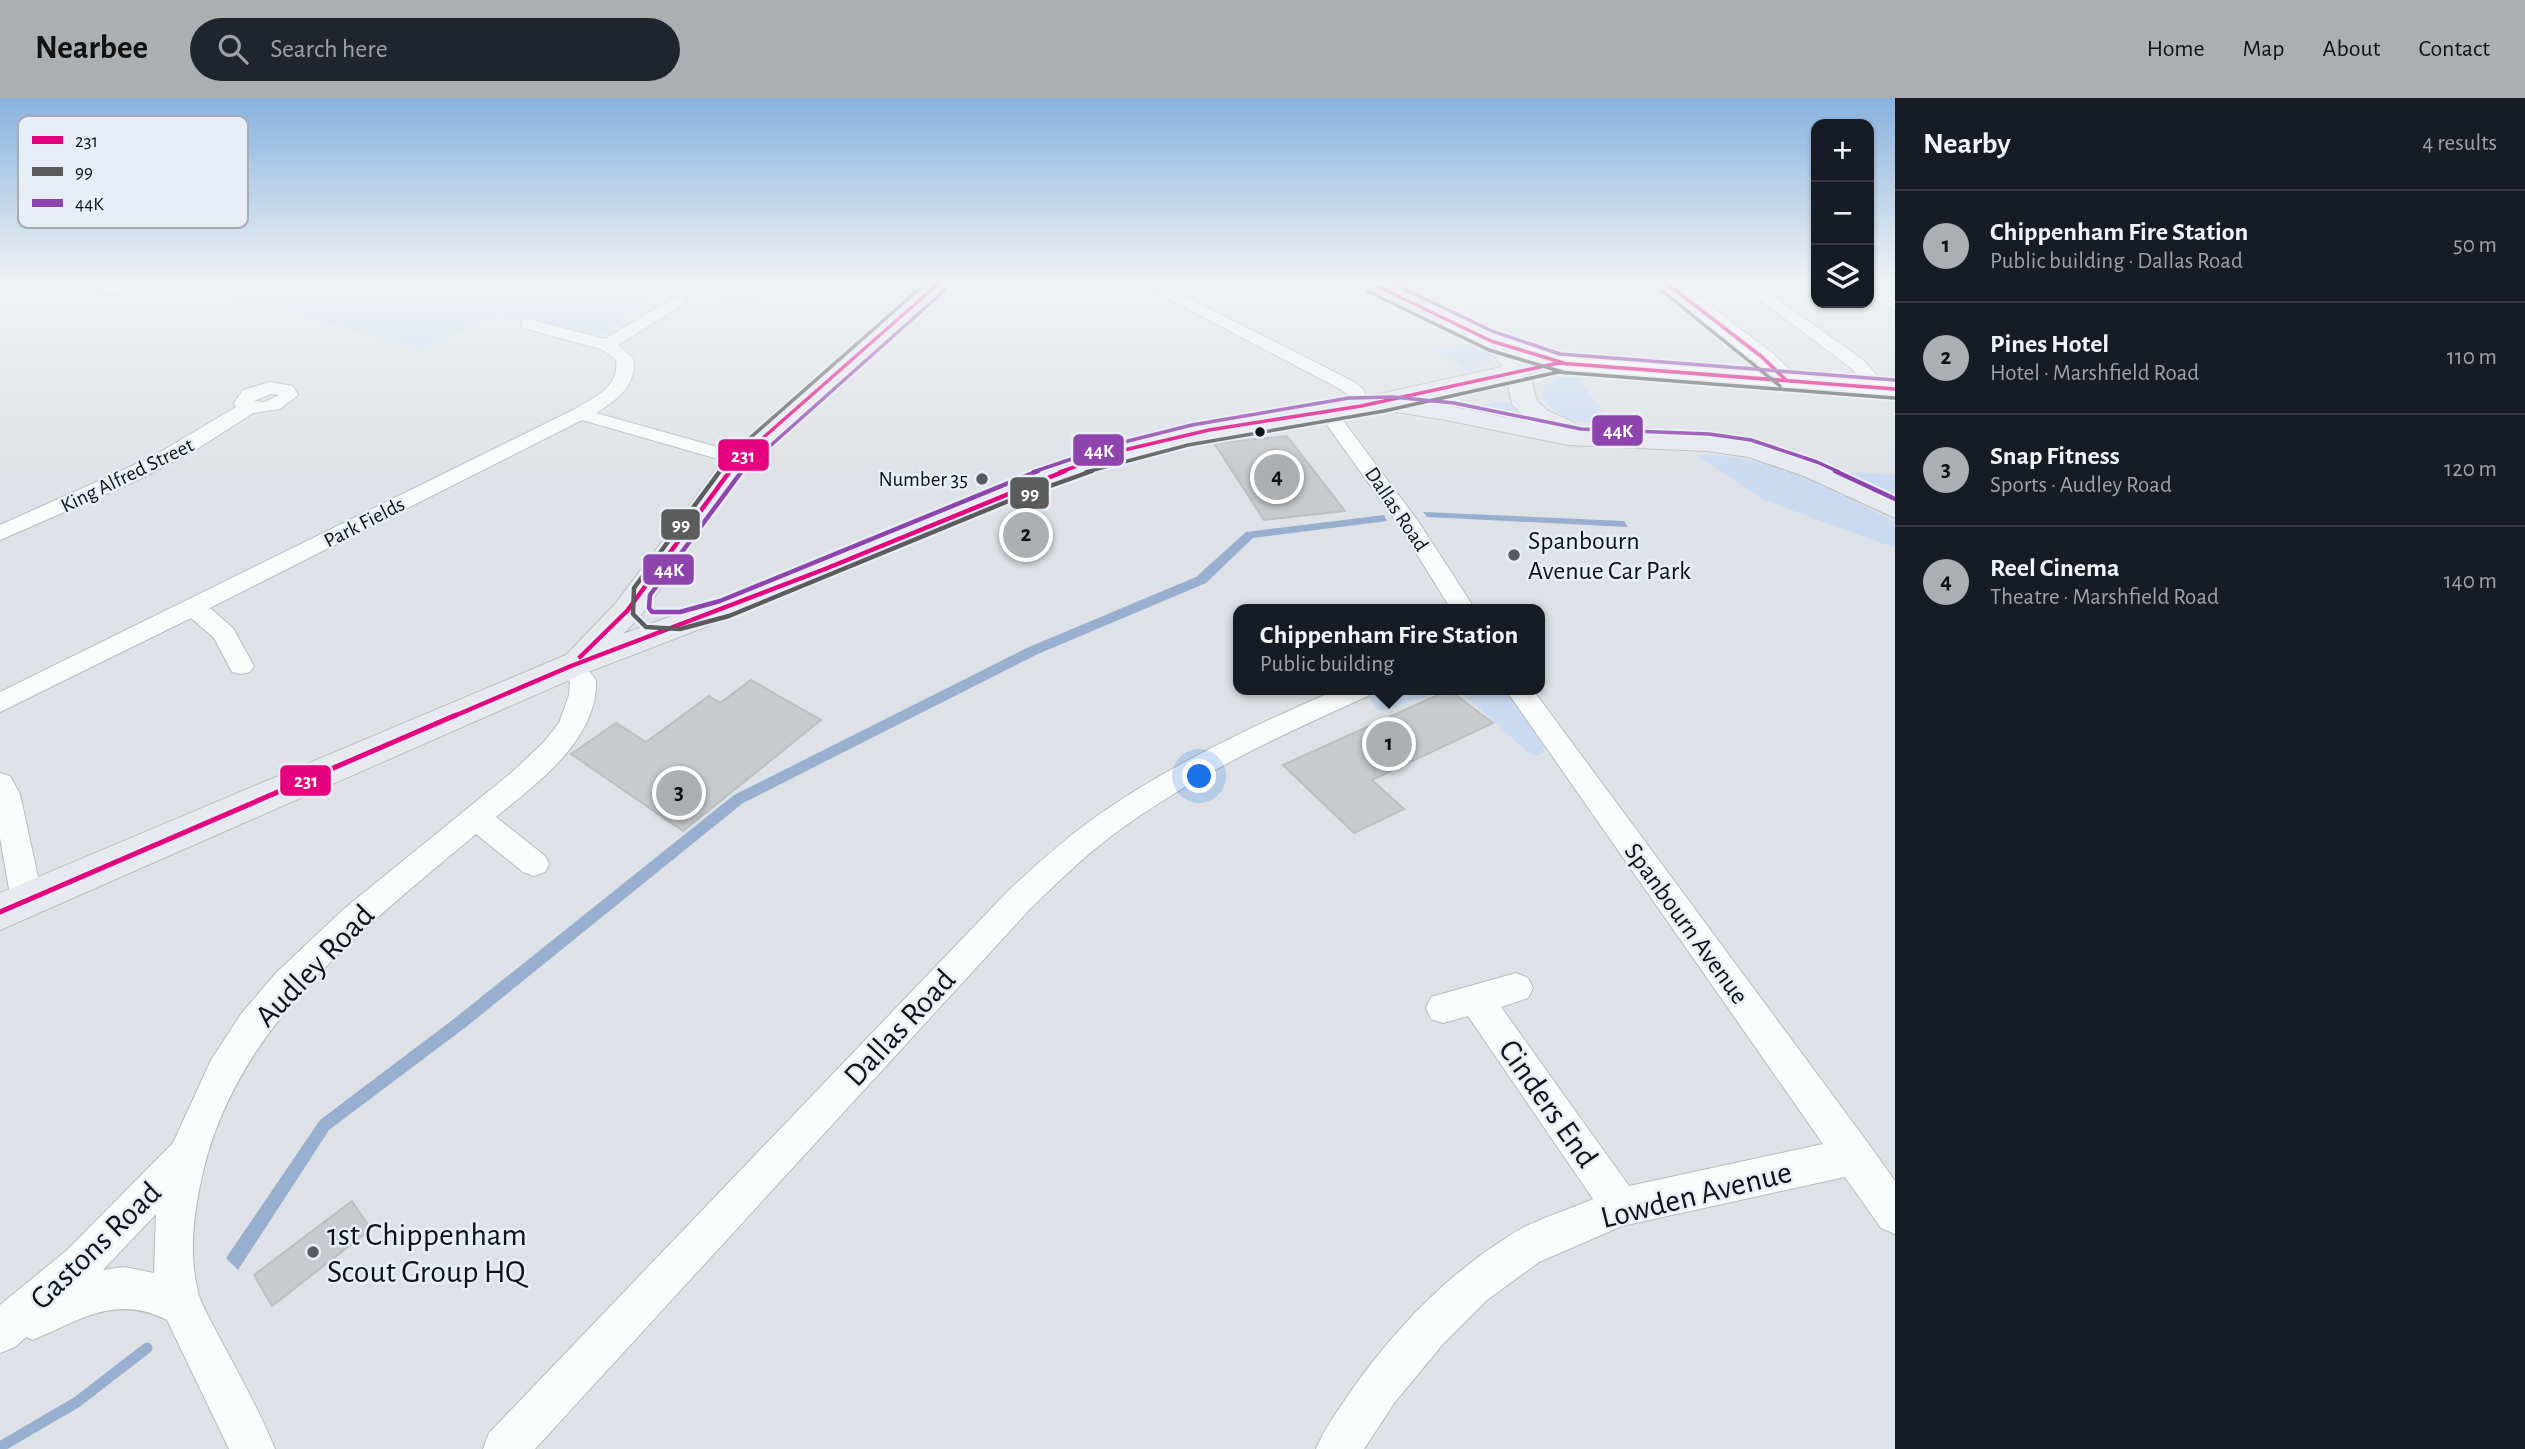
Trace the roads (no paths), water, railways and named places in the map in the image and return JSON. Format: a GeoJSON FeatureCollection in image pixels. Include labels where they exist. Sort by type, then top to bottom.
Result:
{"type":"FeatureCollection","features":[{"type":"Feature","properties":{"kind":"main road"},"geometry":{"type":"LineString","coordinates":[[571,666],[612,629],[739,459],[867,346]]}},
{"type":"Feature","properties":{"kind":"main road"},"geometry":{"type":"LineString","coordinates":[[1498,346],[1506,352],[1508,373],[1522,399],[1534,413],[1567,429],[1611,439]]}},
{"type":"Feature","properties":{"kind":"main road"},"geometry":{"type":"LineString","coordinates":[[14,906],[571,666],[825,569],[1096,459],[1189,434],[1361,406],[1508,373]]}},
{"type":"Feature","properties":{"kind":"main road"},"geometry":{"type":"LineString","coordinates":[[1361,406],[1448,411],[1566,436],[1705,442],[1766,452],[1818,471],[1895,509]]}},
{"type":"Feature","properties":{"kind":"main road"},"geometry":{"type":"LineString","coordinates":[[642,592],[638,609],[649,619],[668,622],[695,620]]}},
{"type":"Feature","properties":{"kind":"street","name":"Park Fields"},"geometry":{"type":"LineString","coordinates":[[0,703],[580,414],[612,394],[623,379],[625,362],[621,354],[609,346]]}},
{"type":"Feature","properties":{"kind":"street"},"geometry":{"type":"LineString","coordinates":[[1269,346],[1346,386],[1356,393],[1361,406]]}},
{"type":"Feature","properties":{"kind":"street"},"geometry":{"type":"LineString","coordinates":[[1509,346],[1558,363],[1887,389]]}},
{"type":"Feature","properties":{"kind":"street"},"geometry":{"type":"LineString","coordinates":[[1747,346],[1786,380]]}},
{"type":"Feature","properties":{"kind":"street"},"geometry":{"type":"LineString","coordinates":[[1832,346],[1887,389]]}},
{"type":"Feature","properties":{"kind":"street"},"geometry":{"type":"LineString","coordinates":[[1508,373],[1558,363]]}},
{"type":"Feature","properties":{"kind":"street","name":"King Alfred Street"},"geometry":{"type":"LineString","coordinates":[[0,533],[144,470],[202,439],[249,407]]}},
{"type":"Feature","properties":{"kind":"street","name":"Dallas Road"},"geometry":{"type":"LineString","coordinates":[[1326,411],[1410,526],[1460,604]]}},
{"type":"Feature","properties":{"kind":"street"},"geometry":{"type":"LineString","coordinates":[[580,414],[739,459]]}},
{"type":"Feature","properties":{"kind":"street"},"geometry":{"type":"LineString","coordinates":[[194,607],[224,634],[241,666]]}},
{"type":"Feature","properties":{"kind":"street","name":"Audley Road"},"geometry":{"type":"LineString","coordinates":[[253,1449],[182,1306],[176,1275],[174,1225],[188,1154],[198,1124],[219,1080],[252,1026],[288,982],[369,906],[518,782],[562,739],[580,706],[583,692],[583,680],[571,666]]}},
{"type":"Feature","properties":{"kind":"street","name":"Dallas Road"},"geometry":{"type":"LineString","coordinates":[[505,1449],[1018,900],[1124,812],[1230,750],[1348,695]]}},
{"type":"Feature","properties":{"kind":"street","name":"Spanbourn Avenue"},"geometry":{"type":"LineString","coordinates":[[1523,695],[1895,1214]]}},
{"type":"Feature","properties":{"kind":"street"},"geometry":{"type":"LineString","coordinates":[[0,783],[6,794],[14,906]]}},
{"type":"Feature","properties":{"kind":"street"},"geometry":{"type":"LineString","coordinates":[[475,817],[534,864]]}},
{"type":"Feature","properties":{"kind":"street","name":"Cinders End"},"geometry":{"type":"LineString","coordinates":[[1516,988],[1459,1004],[1621,1207]]}},
{"type":"Feature","properties":{"kind":"street","name":"Gastons Road"},"geometry":{"type":"LineString","coordinates":[[0,1335],[81,1265],[188,1154]]}},
{"type":"Feature","properties":{"kind":"street","name":"Lowden Avenue"},"geometry":{"type":"LineString","coordinates":[[1338,1449],[1380,1387],[1428,1329],[1473,1286],[1525,1248],[1621,1207],[1854,1156]]}},
{"type":"Feature","properties":{"kind":"street","name":"Gastons Road"},"geometry":{"type":"LineString","coordinates":[[0,1335],[79,1297],[113,1287],[153,1291],[182,1306]]}},
{"type":"Feature","properties":{"kind":"waterway"},"geometry":{"type":"LineString","coordinates":[[0,1447],[77,1402],[147,1348]]}},
{"type":"Feature","properties":{"kind":"place","name":"Reel Cinema"},"geometry":{"type":"Point","coordinates":[1277,477]}},
{"type":"Feature","properties":{"kind":"place","name":"Number 35"},"geometry":{"type":"Point","coordinates":[982,479]}},
{"type":"Feature","properties":{"kind":"place","name":"Pines Hotel"},"geometry":{"type":"Point","coordinates":[1026,535]}},
{"type":"Feature","properties":{"kind":"place","name":"Spanbourn Avenue Car Park"},"geometry":{"type":"Point","coordinates":[1514,555]}},
{"type":"Feature","properties":{"kind":"place","name":"Chippenham Fire Station"},"geometry":{"type":"Point","coordinates":[1389,744]}},
{"type":"Feature","properties":{"kind":"place","name":"Snap Fitness"},"geometry":{"type":"Point","coordinates":[679,793]}},
{"type":"Feature","properties":{"kind":"place","name":"1st Chippenham Scout Group HQ"},"geometry":{"type":"Point","coordinates":[313,1252]}}]}
